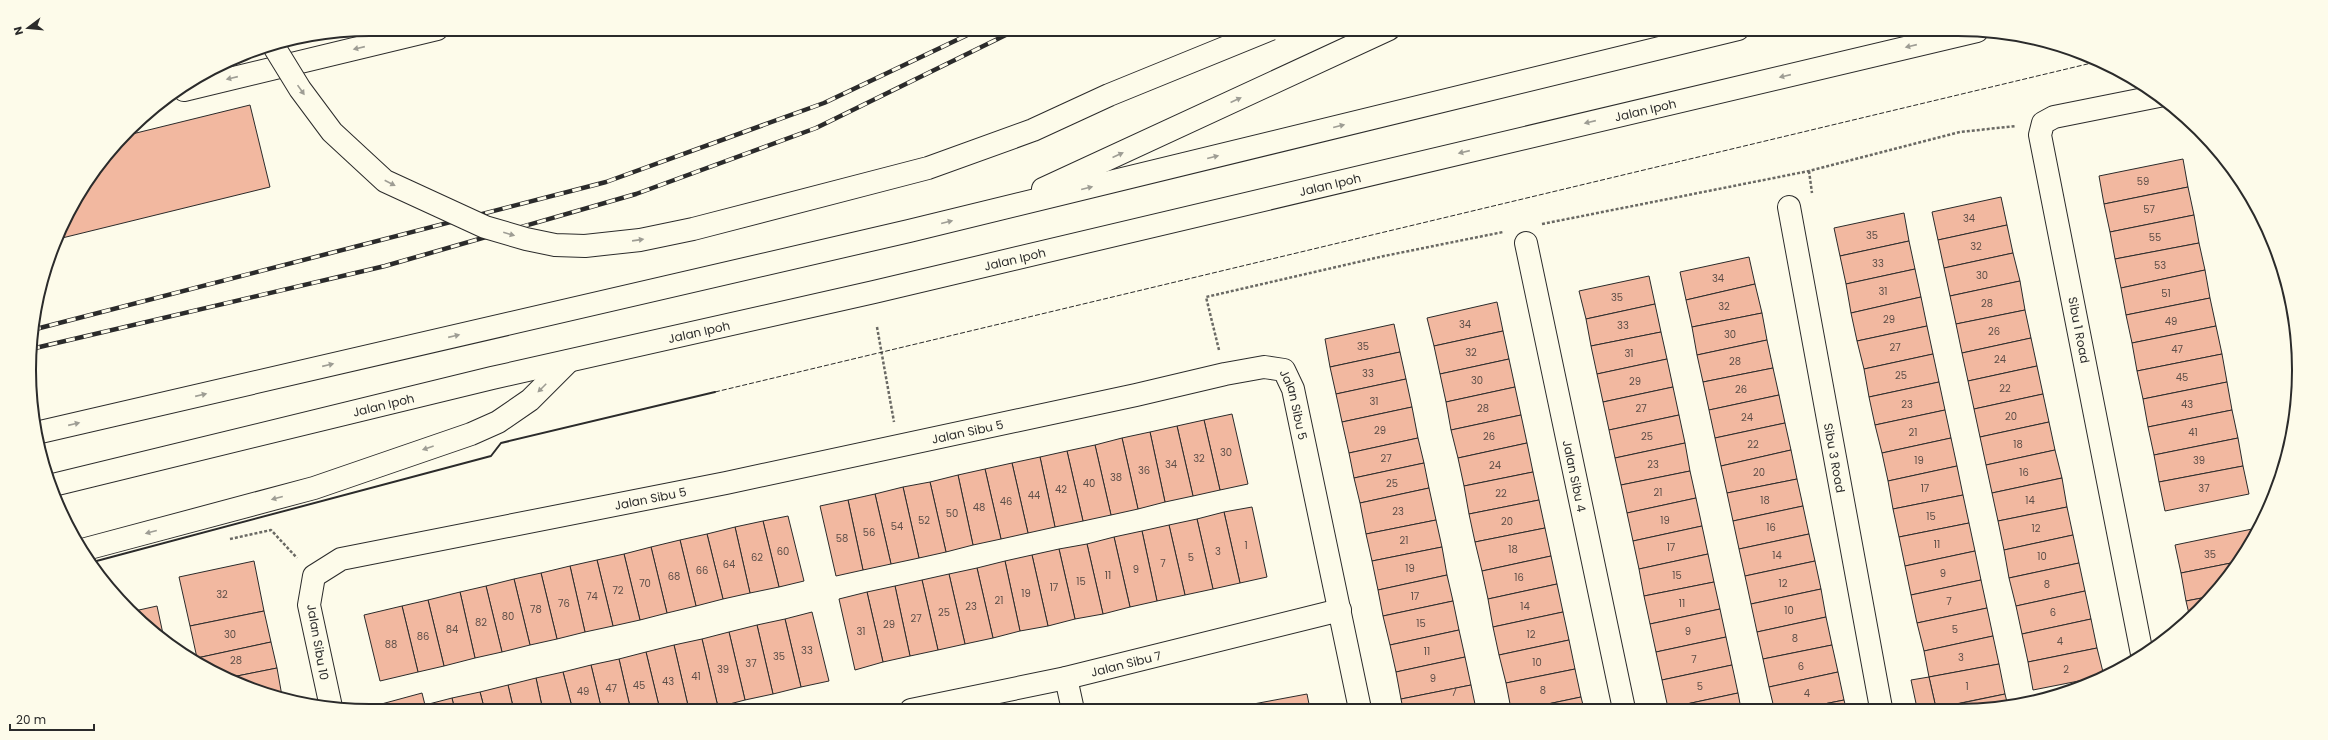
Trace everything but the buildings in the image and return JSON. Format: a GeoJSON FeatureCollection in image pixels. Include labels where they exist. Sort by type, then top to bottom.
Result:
{"type":"FeatureCollection","features":[{"type":"Feature","properties":{"kind":"main road"},"geometry":{"type":"LineString","coordinates":[[190,89],[408,36]]}},
{"type":"Feature","properties":{"kind":"main road"},"geometry":{"type":"LineString","coordinates":[[276,50],[300,89],[332,132],[385,181],[486,228],[533,241],[585,246],[640,240],[693,229],[928,168],[1033,130],[1109,94],[1254,36]]}},
{"type":"Feature","properties":{"kind":"main road"},"geometry":{"type":"LineString","coordinates":[[993,211],[1374,36]]}},
{"type":"Feature","properties":{"kind":"main road"},"geometry":{"type":"LineString","coordinates":[[41,431],[993,211],[1709,36]]}},
{"type":"Feature","properties":{"kind":"main road","name":"Jalan Ipoh"},"geometry":{"type":"LineString","coordinates":[[56,484],[569,361],[890,289],[1955,36]]}},
{"type":"Feature","properties":{"kind":"main road"},"geometry":{"type":"LineString","coordinates":[[2043,123],[2054,117],[2151,98]]}},
{"type":"Feature","properties":{"kind":"main road","name":"Sibu 1 Road"},"geometry":{"type":"LineString","coordinates":[[2043,123],[2040,135],[2141,650]]}},
{"type":"Feature","properties":{"kind":"main road","name":"Sibu 3 Road"},"geometry":{"type":"LineString","coordinates":[[1789,208],[1880,704]]}},
{"type":"Feature","properties":{"kind":"main road","name":"Jalan Sibu 4"},"geometry":{"type":"LineString","coordinates":[[1526,243],[1623,704]]}},
{"type":"Feature","properties":{"kind":"main road"},"geometry":{"type":"LineString","coordinates":[[88,548],[314,488],[471,434],[498,422],[530,400],[569,361]]}},
{"type":"Feature","properties":{"kind":"main road","name":"Jalan Sibu 5"},"geometry":{"type":"LineString","coordinates":[[314,576],[341,559],[726,482],[1225,374],[1264,367],[1284,370],[1293,389],[1359,704]]}},
{"type":"Feature","properties":{"kind":"main road","name":"Jalan Sibu 10"},"geometry":{"type":"LineString","coordinates":[[314,576],[309,605],[329,701]]}},
{"type":"Feature","properties":{"kind":"main road","name":"Jalan Sibu 7"},"geometry":{"type":"LineString","coordinates":[[940,704],[1066,678],[1340,610]]}},
{"type":"Feature","properties":{"kind":"main road"},"geometry":{"type":"LineString","coordinates":[[1066,678],[1072,704]]}},
{"type":"Feature","properties":{"kind":"path"},"geometry":{"type":"LineString","coordinates":[[1538,225],[1809,171],[1960,132],[2043,123]]}},
{"type":"Feature","properties":{"kind":"path"},"geometry":{"type":"LineString","coordinates":[[1809,171],[1811,188]]}},
{"type":"Feature","properties":{"kind":"path"},"geometry":{"type":"LineString","coordinates":[[1225,374],[1206,296],[1377,257],[1508,231]]}},
{"type":"Feature","properties":{"kind":"path"},"geometry":{"type":"LineString","coordinates":[[877,327],[898,446]]}},
{"type":"Feature","properties":{"kind":"path"},"geometry":{"type":"LineString","coordinates":[[225,540],[271,530],[314,576]]}},
{"type":"Feature","properties":{"kind":"railway"},"geometry":{"type":"LineString","coordinates":[[39,328],[606,182],[824,103],[965,36]]}},
{"type":"Feature","properties":{"kind":"railway"},"geometry":{"type":"LineString","coordinates":[[37,348],[385,266],[636,194],[816,128],[1004,36]]}},
{"type":"Feature","properties":{"kind":"fence"},"geometry":{"type":"LineString","coordinates":[[715,392],[2091,63]]}},
{"type":"Feature","properties":{"kind":"wall"},"geometry":{"type":"LineString","coordinates":[[96,561],[491,456],[501,443],[715,392]]}}]}
